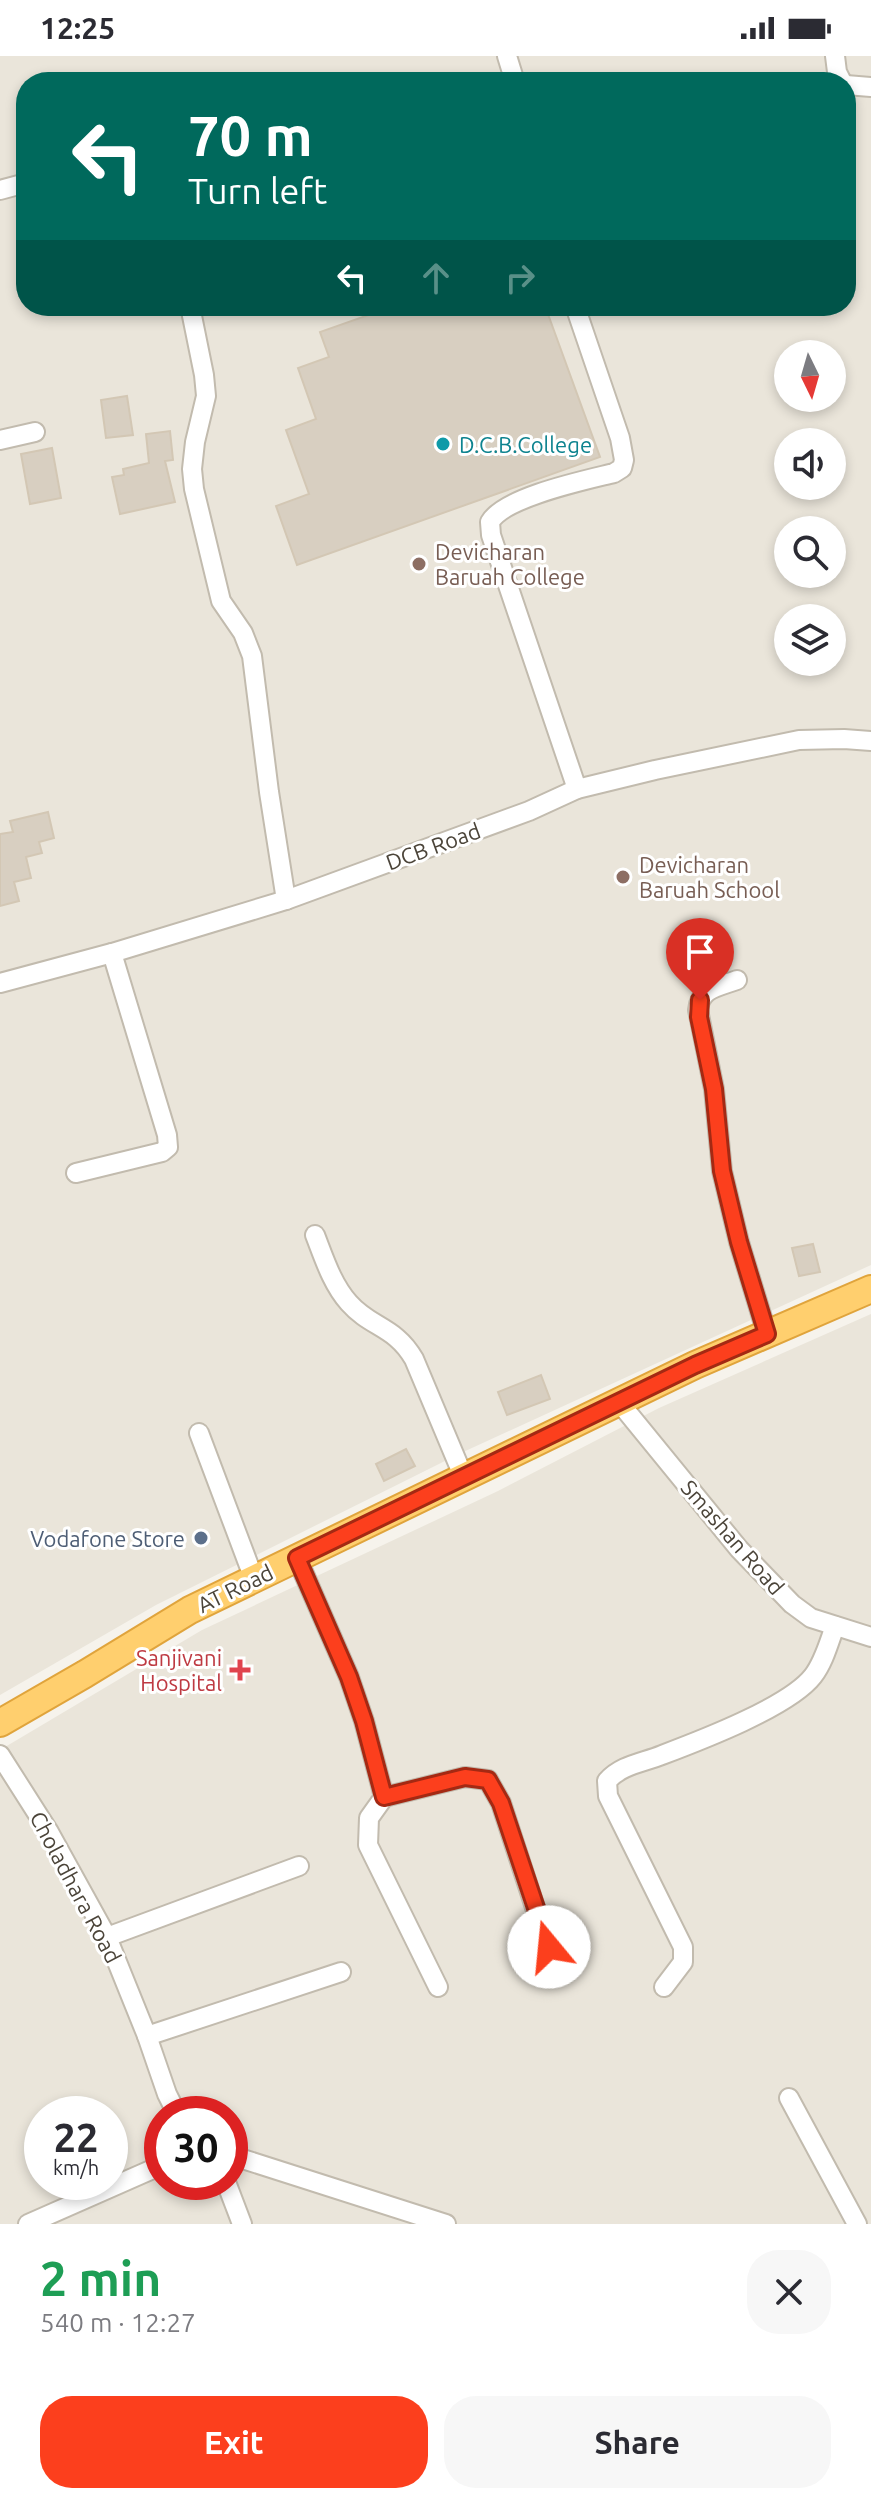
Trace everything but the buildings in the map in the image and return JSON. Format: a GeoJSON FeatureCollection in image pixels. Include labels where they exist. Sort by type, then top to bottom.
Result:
{"type":"FeatureCollection","features":[{"type":"Feature","properties":{"kind":"highway","name":"AT Road"},"geometry":{"type":"LineString","coordinates":[[0,1723],[190,1610],[695,1365],[871,1289]]}},
{"type":"Feature","properties":{"kind":"street"},"geometry":{"type":"LineString","coordinates":[[192,316],[206,396],[195,442],[192,469],[194,489],[221,601],[243,633],[252,656],[286,900]]}},
{"type":"Feature","properties":{"kind":"street"},"geometry":{"type":"LineString","coordinates":[[577,789],[491,535],[490,522],[504,507],[622,468],[624,460],[620,438],[578,316]]}},
{"type":"Feature","properties":{"kind":"street"},"geometry":{"type":"LineString","coordinates":[[0,440],[35,432]]}},
{"type":"Feature","properties":{"kind":"street","name":"DCB Road"},"geometry":{"type":"LineString","coordinates":[[0,983],[112,953],[286,900],[529,811],[577,789],[799,740],[871,741]]}},
{"type":"Feature","properties":{"kind":"street"},"geometry":{"type":"LineString","coordinates":[[76,1173],[162,1152],[168,1147],[112,953]]}},
{"type":"Feature","properties":{"kind":"street"},"geometry":{"type":"LineString","coordinates":[[737,980],[706,991],[698,1010],[714,1089],[722,1171],[739,1242],[767,1334]]}},
{"type":"Feature","properties":{"kind":"street"},"geometry":{"type":"LineString","coordinates":[[315,1235],[334,1282],[349,1303],[365,1318],[406,1344],[464,1478]]}},
{"type":"Feature","properties":{"kind":"street","name":"Smashan Road"},"geometry":{"type":"LineString","coordinates":[[619,1402],[739,1549],[792,1604],[811,1618],[871,1637]]}},
{"type":"Feature","properties":{"kind":"street"},"geometry":{"type":"LineString","coordinates":[[199,1433],[254,1579]]}},
{"type":"Feature","properties":{"kind":"street"},"geometry":{"type":"LineString","coordinates":[[297,1558],[349,1677],[384,1797]]}},
{"type":"Feature","properties":{"kind":"street"},"geometry":{"type":"LineString","coordinates":[[664,1987],[683,1962],[683,1947],[608,1796],[607,1781],[626,1767],[746,1719],[788,1696],[811,1678],[820,1665],[835,1626]]}},
{"type":"Feature","properties":{"kind":"street","name":"Choladhara Road"},"geometry":{"type":"LineString","coordinates":[[0,1755],[49,1832],[107,1937],[168,2096]]}},
{"type":"Feature","properties":{"kind":"street"},"geometry":{"type":"LineString","coordinates":[[438,1987],[368,1845],[369,1818],[384,1797],[465,1777],[488,1780],[501,1803],[556,1972]]}},
{"type":"Feature","properties":{"kind":"street"},"geometry":{"type":"LineString","coordinates":[[107,1937],[299,1866]]}},
{"type":"Feature","properties":{"kind":"street"},"geometry":{"type":"LineString","coordinates":[[147,2036],[341,1972]]}},
{"type":"Feature","properties":{"kind":"street"},"geometry":{"type":"LineString","coordinates":[[789,2098],[857,2224]]}},
{"type":"Feature","properties":{"kind":"street"},"geometry":{"type":"LineString","coordinates":[[248,2161],[446,2224]]}},
{"type":"Feature","properties":{"kind":"street"},"geometry":{"type":"LineString","coordinates":[[28,2224],[144,2173]]}},
{"type":"Feature","properties":{"kind":"street"},"geometry":{"type":"LineString","coordinates":[[233,2200],[242,2224]]}},
{"type":"Feature","properties":{"kind":"shaded area"},"geometry":{"type":"Polygon","coordinates":[[[0,56],[871,56],[871,1265],[461,1453],[156,1605],[0,1695],[0,56]]]}},
{"type":"Feature","properties":{"kind":"shaded area"},"geometry":{"type":"Polygon","coordinates":[[[871,1314],[871,2224],[0,2224],[0,1750],[202,1630],[498,1491],[659,1408],[871,1314]]]}},
{"type":"Feature","properties":{"kind":"place","name":"D.C.B.College"},"geometry":{"type":"Point","coordinates":[443,444]}},
{"type":"Feature","properties":{"kind":"place","name":"Devicharan Baruah College"},"geometry":{"type":"Point","coordinates":[419,564]}},
{"type":"Feature","properties":{"kind":"place","name":"Devicharan Baruah School"},"geometry":{"type":"Point","coordinates":[623,877]}},
{"type":"Feature","properties":{"kind":"place","name":"Vodafone Store"},"geometry":{"type":"Point","coordinates":[201,1538]}},
{"type":"Feature","properties":{"kind":"place","name":"Sanjivani Hospital"},"geometry":{"type":"Point","coordinates":[240,1670]}},
{"type":"Feature","properties":{"kind":"route"},"geometry":{"type":"LineString","coordinates":[[549,1947],[501,1803],[488,1780],[465,1777],[384,1797],[349,1677],[297,1558],[695,1365],[767,1334],[739,1242],[722,1171],[714,1089],[698,1010],[700,1000]]}}]}
